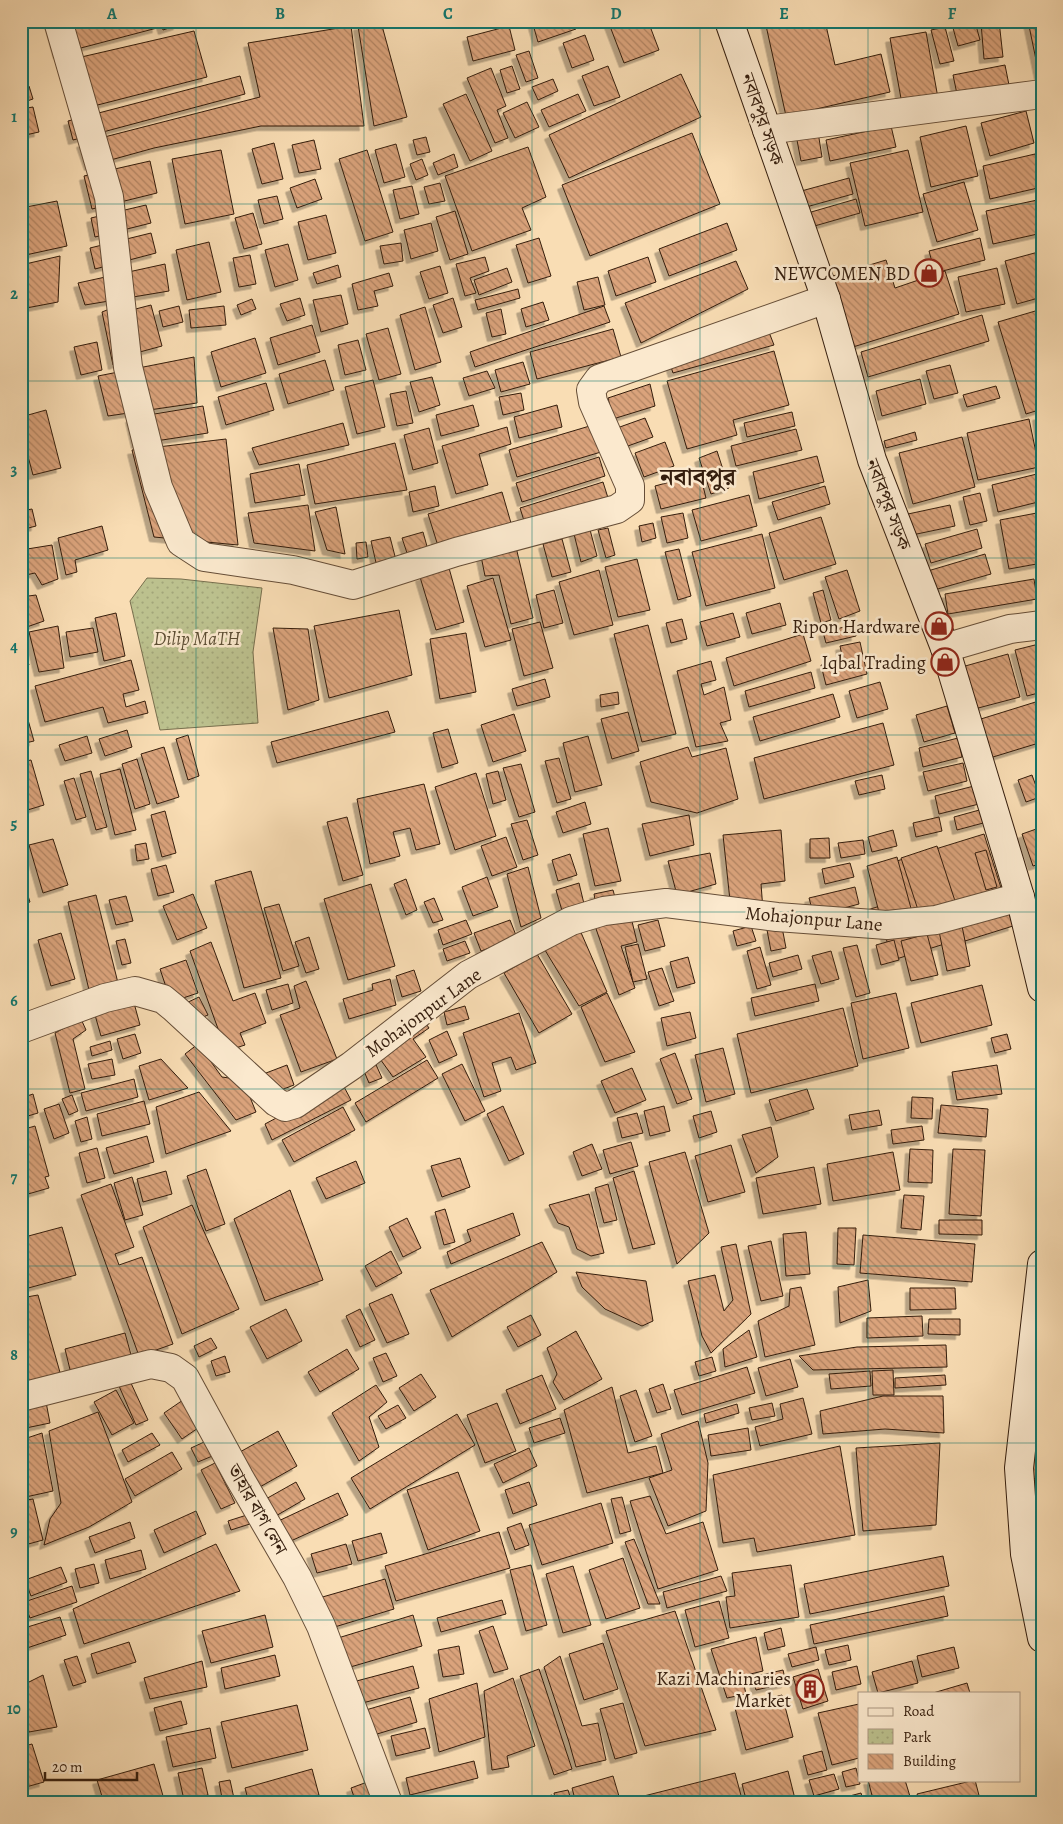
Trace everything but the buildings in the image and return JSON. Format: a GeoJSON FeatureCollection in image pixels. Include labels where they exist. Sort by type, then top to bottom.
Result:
{"type":"FeatureCollection","features":[{"type":"Feature","properties":{"kind":"street"},"geometry":{"type":"LineString","coordinates":[[58,21],[109,197],[128,367],[158,487],[181,542],[204,557],[293,570],[353,585],[456,552],[617,509],[630,500],[630,486],[593,402],[591,390],[599,379],[826,299]]}},
{"type":"Feature","properties":{"kind":"street","name":"নবাবপুর সড়ক"},"geometry":{"type":"LineString","coordinates":[[729,21],[826,299],[872,460],[945,648],[1020,897],[1042,988]]}},
{"type":"Feature","properties":{"kind":"street"},"geometry":{"type":"LineString","coordinates":[[768,130],[1042,94]]}},
{"type":"Feature","properties":{"kind":"street"},"geometry":{"type":"LineString","coordinates":[[945,648],[1010,629],[1042,625]]}},
{"type":"Feature","properties":{"kind":"street","name":"Mohajonpur Lane"},"geometry":{"type":"LineString","coordinates":[[21,1029],[105,998],[135,991],[162,999],[187,1019],[276,1102],[285,1106],[295,1104],[351,1066],[468,975],[571,922],[604,912],[666,903],[777,917],[887,925],[936,920],[1020,897]]}},
{"type":"Feature","properties":{"kind":"street"},"geometry":{"type":"LineString","coordinates":[[1042,1264],[1034,1382],[1019,1468],[1024,1554],[1042,1638]]}},
{"type":"Feature","properties":{"kind":"street","name":"তাহার বাগ লেন"},"geometry":{"type":"LineString","coordinates":[[21,1397],[151,1364],[171,1368],[185,1378],[239,1478],[297,1577],[321,1626],[388,1803]]}},
{"type":"Feature","properties":{"kind":"green space","name":"Dilip MaTH"},"geometry":{"type":"Polygon","coordinates":[[[147,578],[181,579],[262,588],[253,652],[258,723],[160,730],[130,601],[147,578]]]}},
{"type":"Feature","properties":{"kind":"place","name":"NEWCOMEN BD"},"geometry":{"type":"Point","coordinates":[929,273]}},
{"type":"Feature","properties":{"kind":"place","name":"Ripon Hardware"},"geometry":{"type":"Point","coordinates":[939,626]}},
{"type":"Feature","properties":{"kind":"place","name":"Iqbal Trading"},"geometry":{"type":"Point","coordinates":[945,662]}},
{"type":"Feature","properties":{"kind":"place","name":"Kazi Machinaries Market"},"geometry":{"type":"Point","coordinates":[810,1689]}},
{"type":"Feature","properties":{"kind":"district","name":"নবাবপুর"},"geometry":{"type":"Point","coordinates":[698,477]}}]}
